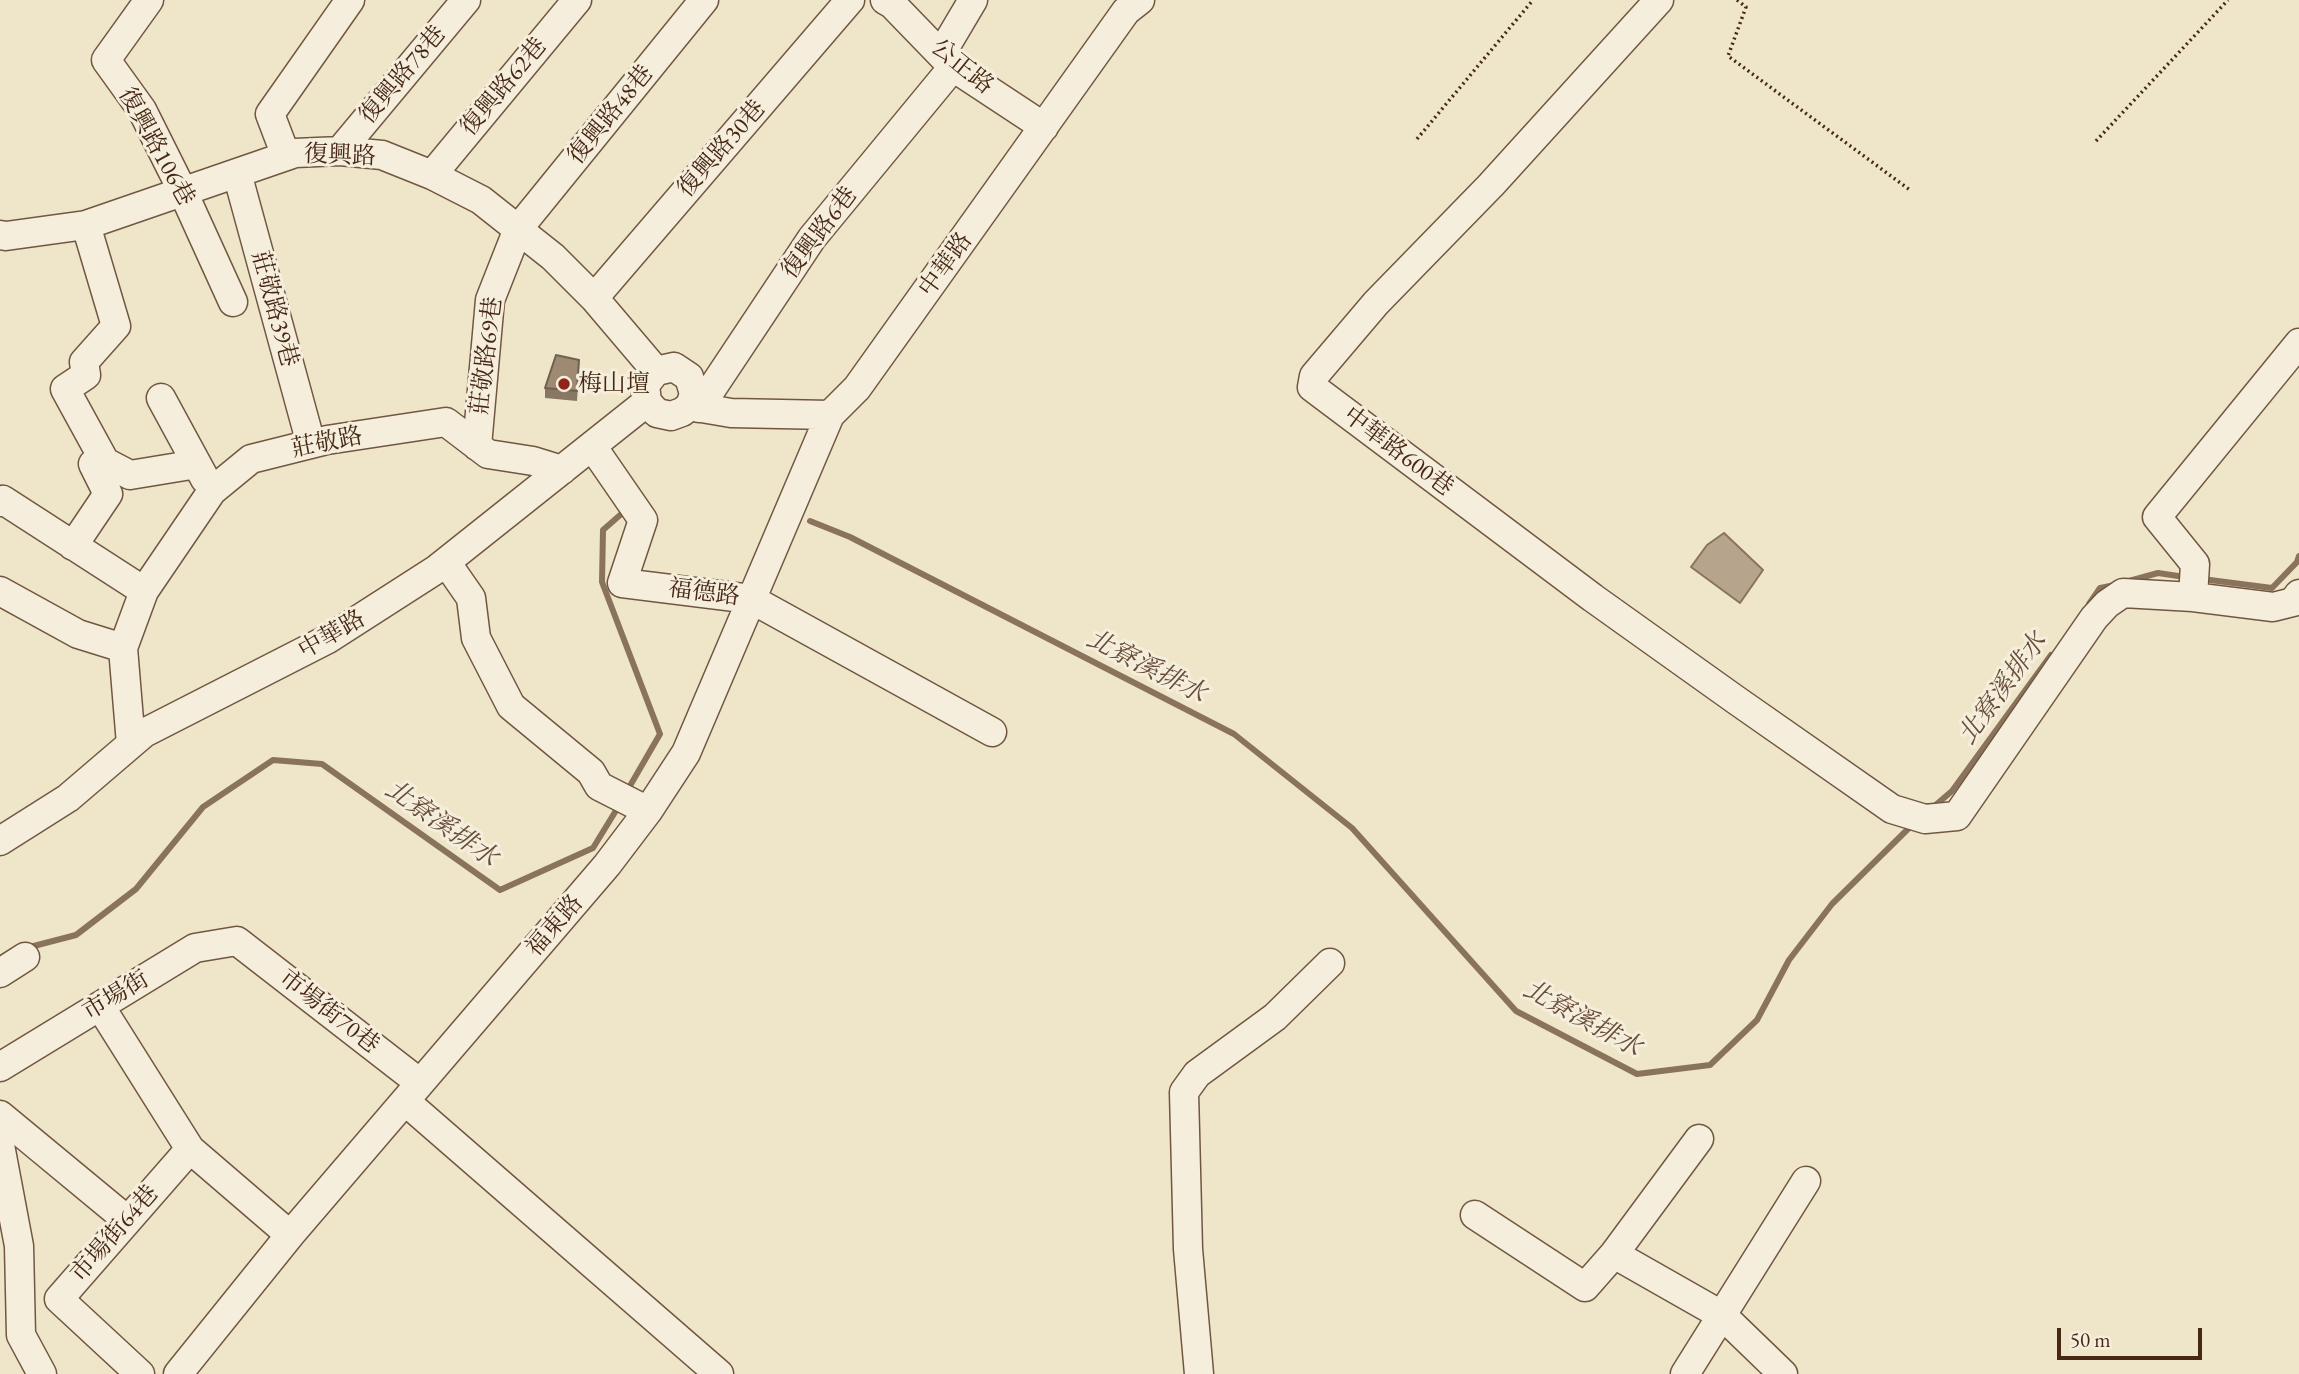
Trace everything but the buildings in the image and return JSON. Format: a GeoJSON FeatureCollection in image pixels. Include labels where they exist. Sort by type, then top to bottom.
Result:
{"type":"FeatureCollection","features":[{"type":"Feature","properties":{"kind":"street","name":"復興路106巷"},"geometry":{"type":"LineString","coordinates":[[149,0],[106,60],[142,110],[233,302]]}},
{"type":"Feature","properties":{"kind":"street"},"geometry":{"type":"LineString","coordinates":[[286,156],[270,114],[351,0]]}},
{"type":"Feature","properties":{"kind":"street","name":"復興路78巷"},"geometry":{"type":"LineString","coordinates":[[340,151],[466,0]]}},
{"type":"Feature","properties":{"kind":"street","name":"復興路62巷"},"geometry":{"type":"LineString","coordinates":[[432,175],[576,0]]}},
{"type":"Feature","properties":{"kind":"street","name":"復興路48巷"},"geometry":{"type":"LineString","coordinates":[[518,229],[704,0]]}},
{"type":"Feature","properties":{"kind":"street","name":"復興路30巷"},"geometry":{"type":"LineString","coordinates":[[594,298],[850,0]]}},
{"type":"Feature","properties":{"kind":"street","name":"公正路"},"geometry":{"type":"LineString","coordinates":[[885,0],[947,60],[1044,127]]}},
{"type":"Feature","properties":{"kind":"street","name":"復興路6巷"},"geometry":{"type":"LineString","coordinates":[[695,407],[812,238],[947,60],[973,0]]}},
{"type":"Feature","properties":{"kind":"street","name":"中華路600巷"},"geometry":{"type":"LineString","coordinates":[[1659,0],[1491,185],[1376,303],[1314,376],[1312,387],[1593,598],[1892,809],[1918,817],[1957,816],[2094,618],[2107,604],[2123,593],[2193,597]]}},
{"type":"Feature","properties":{"kind":"street","name":"中華路"},"geometry":{"type":"LineString","coordinates":[[830,415],[857,388],[1126,12],[1137,1]]}},
{"type":"Feature","properties":{"kind":"street","name":"復興路"},"geometry":{"type":"LineString","coordinates":[[0,235],[86,225],[295,153],[340,151],[382,155],[432,175],[481,200],[518,229],[553,257],[594,298],[656,370]]}},
{"type":"Feature","properties":{"kind":"street","name":"莊敬路39巷"},"geometry":{"type":"LineString","coordinates":[[237,173],[311,444]]}},
{"type":"Feature","properties":{"kind":"street"},"geometry":{"type":"LineString","coordinates":[[86,225],[116,326],[84,362],[86,375],[65,389],[105,461],[130,475],[197,464]]}},
{"type":"Feature","properties":{"kind":"street","name":"莊敬路69巷"},"geometry":{"type":"LineString","coordinates":[[477,446],[490,300],[518,229]]}},
{"type":"Feature","properties":{"kind":"street"},"geometry":{"type":"LineString","coordinates":[[2299,343],[2157,517],[2195,564],[2193,597],[2273,607],[2293,601],[2299,594]]}},
{"type":"Feature","properties":{"kind":"street"},"geometry":{"type":"LineString","coordinates":[[695,407],[689,377],[674,367],[656,370],[645,384],[647,402],[657,413],[671,416],[695,407],[731,413],[830,415]]}},
{"type":"Feature","properties":{"kind":"street"},"geometry":{"type":"LineString","coordinates":[[160,398],[212,491]]}},
{"type":"Feature","properties":{"kind":"street","name":"中華路"},"geometry":{"type":"LineString","coordinates":[[0,841],[68,798],[144,733],[328,639],[446,562],[647,402]]}},
{"type":"Feature","properties":{"kind":"street","name":"福東路"},"geometry":{"type":"LineString","coordinates":[[178,1374],[290,1235],[607,865],[631,802],[686,753],[830,415]]}},
{"type":"Feature","properties":{"kind":"street","name":"莊敬路"},"geometry":{"type":"LineString","coordinates":[[123,648],[145,591],[212,491],[251,459],[311,444],[446,422],[488,454],[533,461],[562,470]]}},
{"type":"Feature","properties":{"kind":"street","name":"福德路"},"geometry":{"type":"LineString","coordinates":[[592,446],[643,520],[622,583],[751,599],[992,732]]}},
{"type":"Feature","properties":{"kind":"street"},"geometry":{"type":"LineString","coordinates":[[72,546],[108,494],[93,464]]}},
{"type":"Feature","properties":{"kind":"street"},"geometry":{"type":"LineString","coordinates":[[0,502],[4,500],[145,591]]}},
{"type":"Feature","properties":{"kind":"street"},"geometry":{"type":"LineString","coordinates":[[446,562],[471,598],[476,638],[511,706],[591,772],[599,786],[631,802]]}},
{"type":"Feature","properties":{"kind":"street"},"geometry":{"type":"LineString","coordinates":[[0,591],[78,634],[123,648],[131,744]]}},
{"type":"Feature","properties":{"kind":"street","name":"市場街70巷"},"geometry":{"type":"LineString","coordinates":[[237,941],[412,1092],[719,1374]]}},
{"type":"Feature","properties":{"kind":"street","name":"市場街"},"geometry":{"type":"LineString","coordinates":[[0,1067],[195,947],[237,941]]}},
{"type":"Feature","properties":{"kind":"street"},"geometry":{"type":"LineString","coordinates":[[0,973],[25,957]]}},
{"type":"Feature","properties":{"kind":"street"},"geometry":{"type":"LineString","coordinates":[[1199,1374],[1188,1249],[1184,1092],[1197,1074],[1275,1017],[1330,963]]}},
{"type":"Feature","properties":{"kind":"street"},"geometry":{"type":"LineString","coordinates":[[100,1006],[190,1149],[290,1235]]}},
{"type":"Feature","properties":{"kind":"street"},"geometry":{"type":"LineString","coordinates":[[0,1115],[127,1220]]}},
{"type":"Feature","properties":{"kind":"street"},"geometry":{"type":"LineString","coordinates":[[1475,1215],[1585,1287],[1614,1254],[1699,1139]]}},
{"type":"Feature","properties":{"kind":"street"},"geometry":{"type":"LineString","coordinates":[[0,1145],[19,1246],[21,1335],[42,1374]]}},
{"type":"Feature","properties":{"kind":"street","name":"市場街64巷"},"geometry":{"type":"LineString","coordinates":[[140,1374],[59,1298],[190,1149]]}},
{"type":"Feature","properties":{"kind":"street"},"geometry":{"type":"LineString","coordinates":[[1685,1374],[1806,1181]]}},
{"type":"Feature","properties":{"kind":"street"},"geometry":{"type":"LineString","coordinates":[[1614,1254],[1723,1317],[1783,1374]]}},
{"type":"Feature","properties":{"kind":"path"},"geometry":{"type":"LineString","coordinates":[[1417,139],[1533,0]]}},
{"type":"Feature","properties":{"kind":"path"},"geometry":{"type":"LineString","coordinates":[[1737,0],[1746,7],[1728,56],[1910,190]]}},
{"type":"Feature","properties":{"kind":"path"},"geometry":{"type":"LineString","coordinates":[[2096,141],[2228,0]]}},
{"type":"Feature","properties":{"kind":"shaded area"},"geometry":{"type":"Polygon","coordinates":[[[1724,533],[1763,570],[1740,603],[1691,567],[1707,545],[1724,533]]]}},
{"type":"Feature","properties":{"kind":"waterway","name":"北寮溪排水"},"geometry":{"type":"LineString","coordinates":[[627,509],[603,530],[602,582],[660,734],[627,791]]}},
{"type":"Feature","properties":{"kind":"waterway","name":"北寮溪排水"},"geometry":{"type":"LineString","coordinates":[[810,521],[850,537],[1234,734],[1352,828],[1516,1011],[1637,1074],[1710,1065],[1757,1020],[1789,960],[1832,904],[1912,825]]}},
{"type":"Feature","properties":{"kind":"waterway","name":"北寮溪排水"},"geometry":{"type":"LineString","coordinates":[[2210,580],[2272,588],[2297,562],[2299,556]]}},
{"type":"Feature","properties":{"kind":"waterway","name":"北寮溪排水"},"geometry":{"type":"LineString","coordinates":[[2129,581],[2158,573],[2178,576]]}},
{"type":"Feature","properties":{"kind":"waterway","name":"北寮溪排水"},"geometry":{"type":"LineString","coordinates":[[2089,604],[2100,588],[2115,585]]}},
{"type":"Feature","properties":{"kind":"waterway","name":"北寮溪排水"},"geometry":{"type":"LineString","coordinates":[[1931,809],[1952,791],[2051,655]]}},
{"type":"Feature","properties":{"kind":"waterway","name":"北寮溪排水"},"geometry":{"type":"LineString","coordinates":[[26,948],[76,935],[136,889],[203,807],[273,760],[322,764],[500,890],[593,848],[620,804]]}},
{"type":"Feature","properties":{"kind":"place","name":"梅山壇"},"geometry":{"type":"Point","coordinates":[564,384]}}]}
